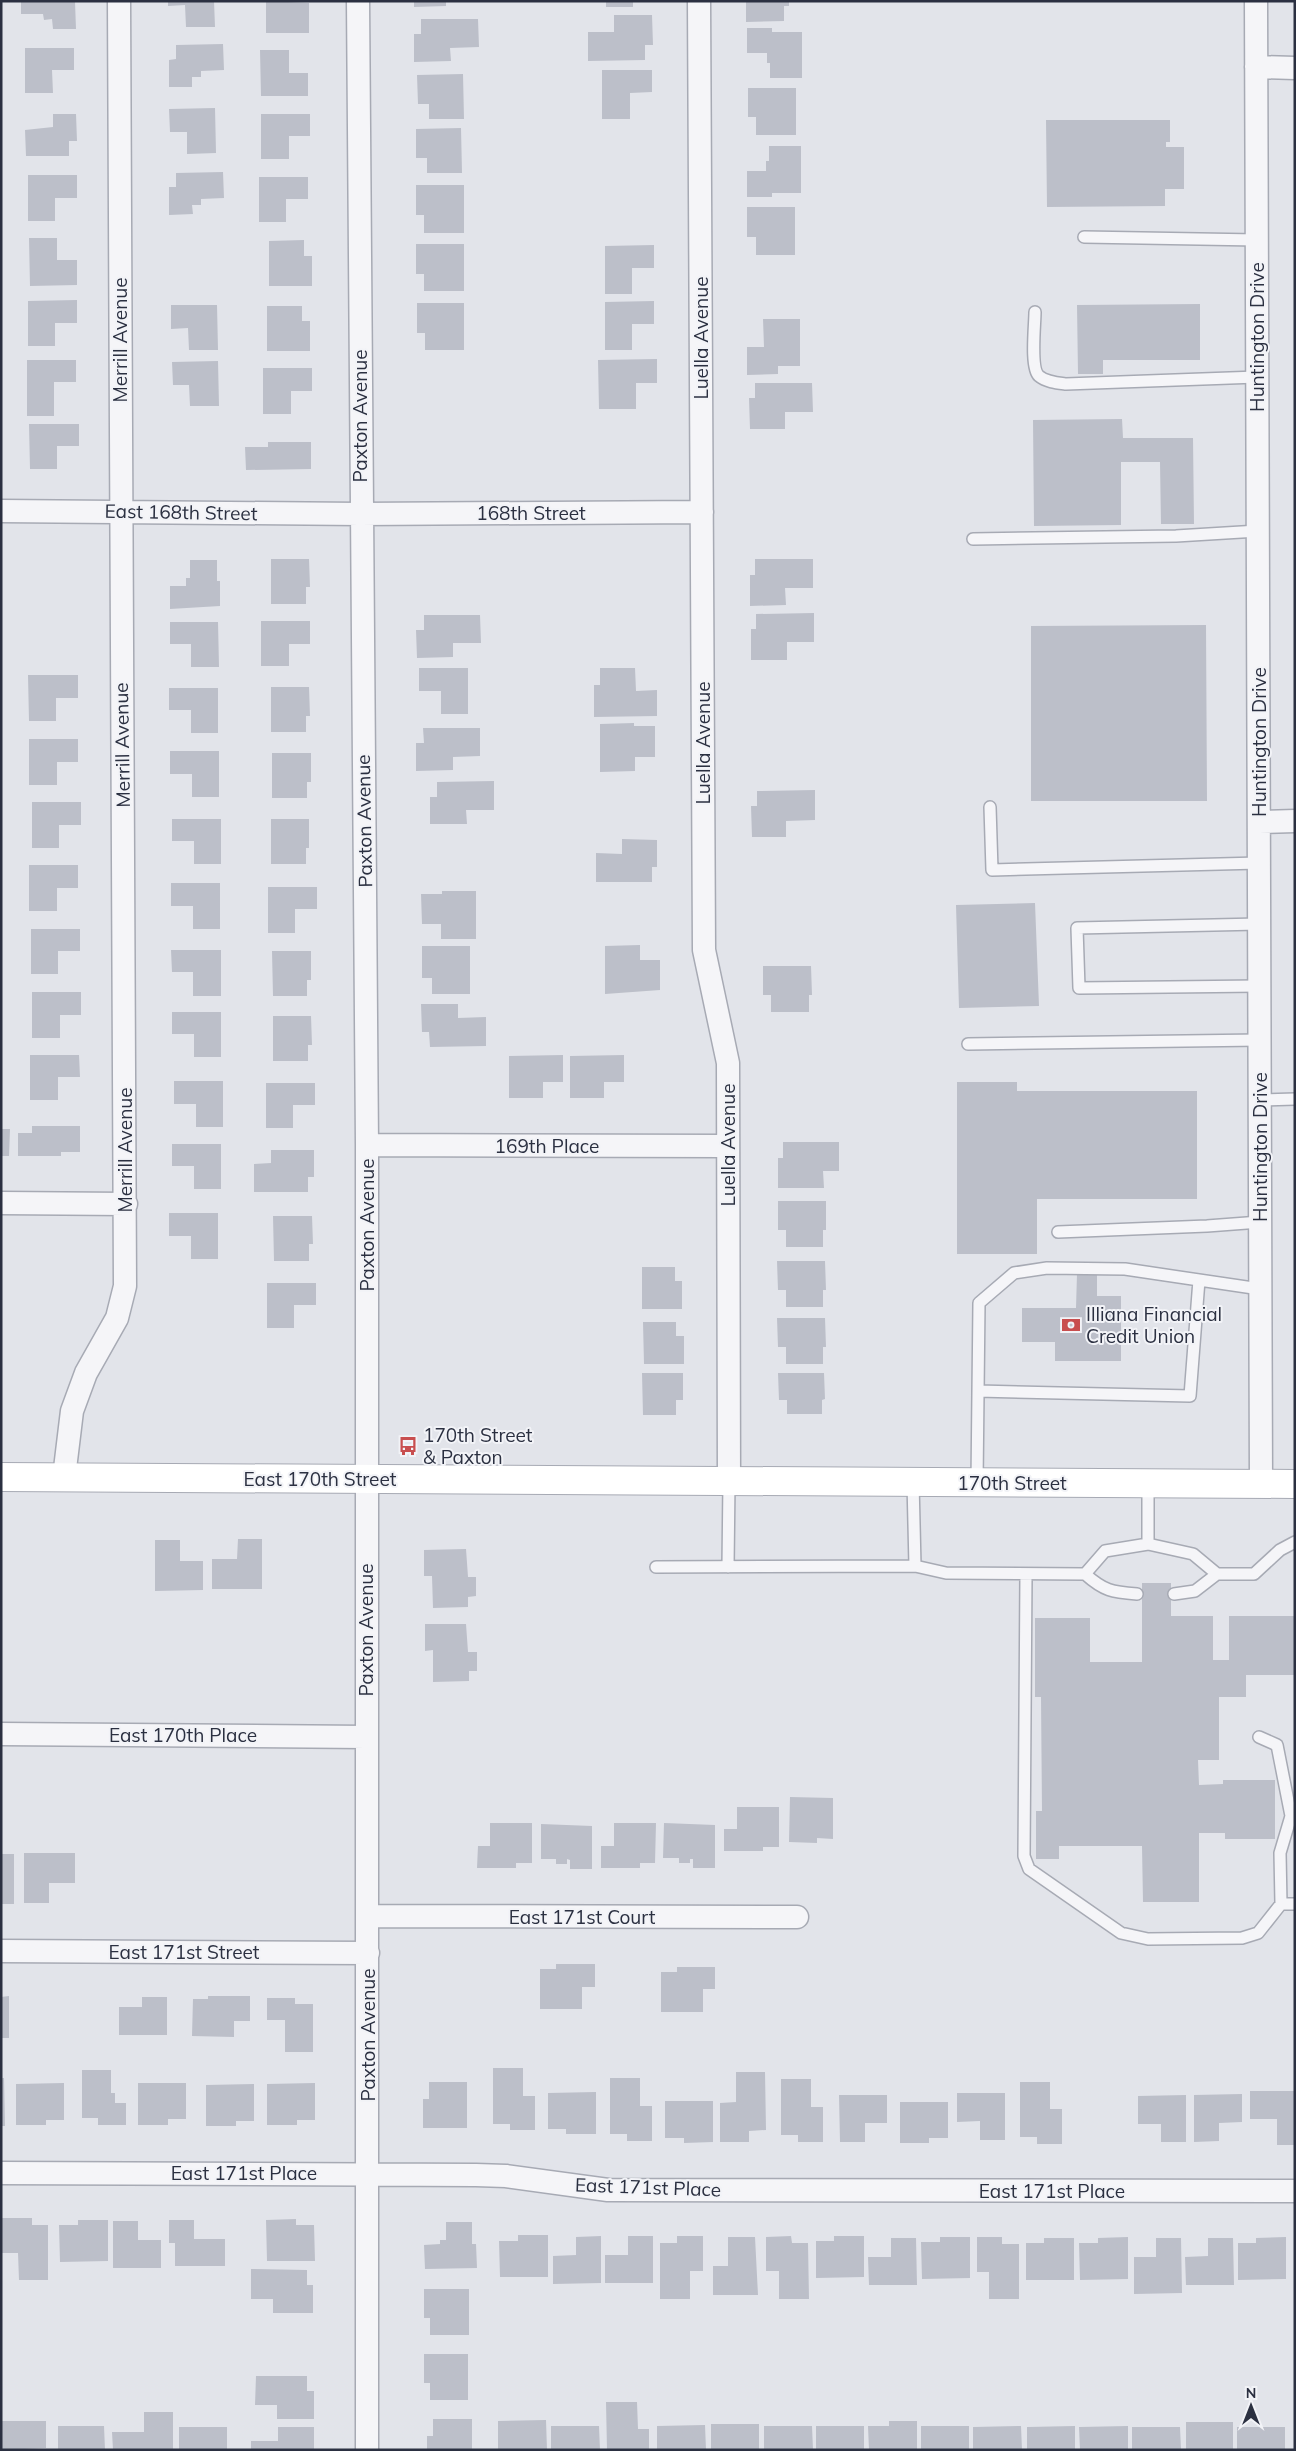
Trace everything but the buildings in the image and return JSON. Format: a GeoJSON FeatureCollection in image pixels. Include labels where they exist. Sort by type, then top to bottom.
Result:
{"type":"FeatureCollection","features":[{"type":"Feature","properties":{"kind":"street","name":"Merrill Avenue"},"geometry":{"type":"LineString","coordinates":[[64,1478],[72,1411],[86,1373],[117,1318],[125,1286],[119,1]]}},
{"type":"Feature","properties":{"kind":"street","name":"Paxton Avenue"},"geometry":{"type":"LineString","coordinates":[[358,1],[360,514],[367,1144],[368,2450]]}},
{"type":"Feature","properties":{"kind":"street","name":"Luella Avenue"},"geometry":{"type":"LineString","coordinates":[[698,1],[704,950],[728,1063],[729,1482]]}},
{"type":"Feature","properties":{"kind":"street","name":"Huntington Drive"},"geometry":{"type":"LineString","coordinates":[[1256,1],[1261,1484]]}},
{"type":"Feature","properties":{"kind":"street"},"geometry":{"type":"LineString","coordinates":[[1256,67],[1295,68]]}},
{"type":"Feature","properties":{"kind":"street","name":"East 168th Street"},"geometry":{"type":"LineString","coordinates":[[1,510],[360,514]]}},
{"type":"Feature","properties":{"kind":"street","name":"168th Street"},"geometry":{"type":"LineString","coordinates":[[360,514],[702,512]]}},
{"type":"Feature","properties":{"kind":"street"},"geometry":{"type":"LineString","coordinates":[[1259,822],[1295,821]]}},
{"type":"Feature","properties":{"kind":"street","name":"169th Place"},"geometry":{"type":"LineString","coordinates":[[367,1144],[727,1146]]}},
{"type":"Feature","properties":{"kind":"street"},"geometry":{"type":"LineString","coordinates":[[1,1203],[126,1204]]}},
{"type":"Feature","properties":{"kind":"street","name":"East 170th Street"},"geometry":{"type":"LineString","coordinates":[[1,1477],[729,1482]]}},
{"type":"Feature","properties":{"kind":"street","name":"170th Street"},"geometry":{"type":"LineString","coordinates":[[729,1482],[1295,1484]]}},
{"type":"Feature","properties":{"kind":"street","name":"East 170th Place"},"geometry":{"type":"LineString","coordinates":[[1,1734],[366,1737]]}},
{"type":"Feature","properties":{"kind":"street","name":"East 171st Court"},"geometry":{"type":"LineString","coordinates":[[368,1916],[797,1917]]}},
{"type":"Feature","properties":{"kind":"street","name":"East 171st Street"},"geometry":{"type":"LineString","coordinates":[[1,1951],[368,1953]]}},
{"type":"Feature","properties":{"kind":"street","name":"East 171st Place"},"geometry":{"type":"LineString","coordinates":[[1,2172],[368,2173],[506,2176],[608,2190],[1295,2191]]}},
{"type":"Feature","properties":{"kind":"lane"},"geometry":{"type":"LineString","coordinates":[[1084,237],[1257,240]]}},
{"type":"Feature","properties":{"kind":"lane"},"geometry":{"type":"LineString","coordinates":[[1035,312],[1034,366],[1039,375],[1052,382],[1066,384],[1257,377]]}},
{"type":"Feature","properties":{"kind":"lane"},"geometry":{"type":"LineString","coordinates":[[973,538],[1176,536],[1258,532]]}},
{"type":"Feature","properties":{"kind":"lane"},"geometry":{"type":"LineString","coordinates":[[990,806],[992,870],[1259,863]]}},
{"type":"Feature","properties":{"kind":"lane"},"geometry":{"type":"LineString","coordinates":[[1259,924],[1077,928],[1079,988],[1259,986]]}},
{"type":"Feature","properties":{"kind":"lane"},"geometry":{"type":"LineString","coordinates":[[968,1044],[1260,1040]]}},
{"type":"Feature","properties":{"kind":"lane"},"geometry":{"type":"LineString","coordinates":[[1260,1100],[1295,1100]]}},
{"type":"Feature","properties":{"kind":"lane"},"geometry":{"type":"LineString","coordinates":[[1058,1232],[1260,1222]]}},
{"type":"Feature","properties":{"kind":"lane"},"geometry":{"type":"LineString","coordinates":[[977,1483],[979,1303],[1014,1273],[1047,1268],[1125,1269],[1260,1289]]}},
{"type":"Feature","properties":{"kind":"lane"},"geometry":{"type":"LineString","coordinates":[[978,1391],[1190,1396],[1198,1280]]}},
{"type":"Feature","properties":{"kind":"lane"},"geometry":{"type":"LineString","coordinates":[[728,1567],[729,1482]]}},
{"type":"Feature","properties":{"kind":"lane"},"geometry":{"type":"LineString","coordinates":[[913,1482],[914,1566]]}},
{"type":"Feature","properties":{"kind":"lane"},"geometry":{"type":"LineString","coordinates":[[1148,1483],[1148,1544]]}},
{"type":"Feature","properties":{"kind":"lane"},"geometry":{"type":"LineString","coordinates":[[1174,1594],[1195,1591],[1217,1574],[1254,1574],[1280,1550],[1295,1542]]}},
{"type":"Feature","properties":{"kind":"lane"},"geometry":{"type":"LineString","coordinates":[[1085,1574],[1105,1551],[1148,1544],[1192,1554],[1217,1574]]}},
{"type":"Feature","properties":{"kind":"lane"},"geometry":{"type":"LineString","coordinates":[[656,1567],[914,1566],[946,1573],[1085,1574],[1100,1588],[1114,1592],[1137,1594]]}},
{"type":"Feature","properties":{"kind":"lane"},"geometry":{"type":"LineString","coordinates":[[1026,1574],[1024,1856],[1029,1869],[1121,1934],[1148,1939],[1242,1938],[1258,1932],[1281,1904],[1280,1853],[1293,1816],[1277,1745],[1259,1738]]}},
{"type":"Feature","properties":{"kind":"lane"},"geometry":{"type":"LineString","coordinates":[[1281,1904],[1295,1904]]}},
{"type":"Feature","properties":{"kind":"place","name":"Illiana Financial Credit Union"},"geometry":{"type":"Point","coordinates":[1071,1325]}},
{"type":"Feature","properties":{"kind":"place","name":"170th Street & Paxton"},"geometry":{"type":"Point","coordinates":[408,1446]}}]}
